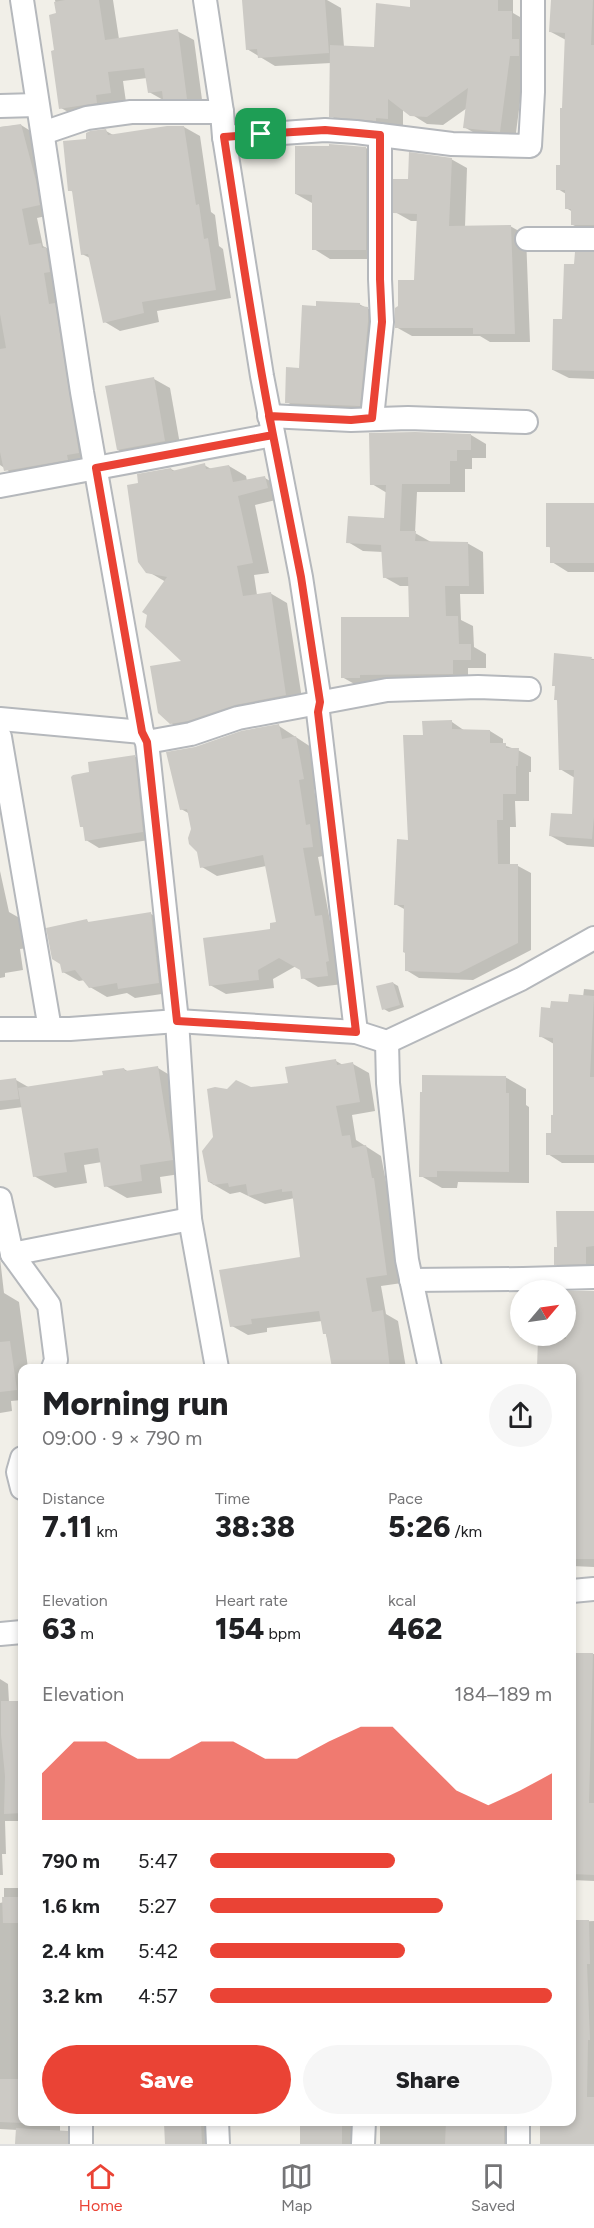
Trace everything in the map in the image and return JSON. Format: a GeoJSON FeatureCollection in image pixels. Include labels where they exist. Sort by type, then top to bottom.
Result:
{"type":"FeatureCollection","features":[{"type":"Feature","properties":{"kind":"street"},"geometry":{"type":"LineString","coordinates":[[22,0],[96,468],[145,737],[177,1021],[190,1219],[216,1364]]}},
{"type":"Feature","properties":{"kind":"street"},"geometry":{"type":"LineString","coordinates":[[205,0],[224,137],[271,425],[301,577],[320,702],[318,712],[356,1032]]}},
{"type":"Feature","properties":{"kind":"street"},"geometry":{"type":"LineString","coordinates":[[224,137],[325,130],[452,144],[530,146],[533,92],[533,0]]}},
{"type":"Feature","properties":{"kind":"street"},"geometry":{"type":"LineString","coordinates":[[0,106],[37,105]]}},
{"type":"Feature","properties":{"kind":"street"},"geometry":{"type":"LineString","coordinates":[[43,133],[87,118],[131,112],[222,112]]}},
{"type":"Feature","properties":{"kind":"street"},"geometry":{"type":"LineString","coordinates":[[372,418],[382,322],[380,135]]}},
{"type":"Feature","properties":{"kind":"street"},"geometry":{"type":"LineString","coordinates":[[527,239],[594,239]]}},
{"type":"Feature","properties":{"kind":"street"},"geometry":{"type":"LineString","coordinates":[[0,486],[96,468],[271,425],[372,418],[526,422]]}},
{"type":"Feature","properties":{"kind":"street"},"geometry":{"type":"LineString","coordinates":[[0,719],[145,737],[191,734],[238,718],[387,690],[478,687],[529,689]]}},
{"type":"Feature","properties":{"kind":"street"},"geometry":{"type":"LineString","coordinates":[[0,736],[50,1029]]}},
{"type":"Feature","properties":{"kind":"street"},"geometry":{"type":"LineString","coordinates":[[0,1029],[50,1029],[177,1021],[356,1032],[387,1042],[521,979],[594,938]]}},
{"type":"Feature","properties":{"kind":"street"},"geometry":{"type":"LineString","coordinates":[[387,1042],[388,1083],[407,1260],[429,1364]]}},
{"type":"Feature","properties":{"kind":"street"},"geometry":{"type":"LineString","coordinates":[[0,1199],[12,1254],[49,1305],[56,1360],[54,1364]]}},
{"type":"Feature","properties":{"kind":"street"},"geometry":{"type":"LineString","coordinates":[[12,1254],[190,1219]]}},
{"type":"Feature","properties":{"kind":"street"},"geometry":{"type":"LineString","coordinates":[[411,1280],[594,1276]]}},
{"type":"Feature","properties":{"kind":"street"},"geometry":{"type":"LineString","coordinates":[[576,1591],[594,1589]]}},
{"type":"Feature","properties":{"kind":"street"},"geometry":{"type":"LineString","coordinates":[[0,1634],[18,1632]]}},
{"type":"Feature","properties":{"kind":"street"},"geometry":{"type":"LineString","coordinates":[[81,2126],[81,2144]]}},
{"type":"Feature","properties":{"kind":"street"},"geometry":{"type":"LineString","coordinates":[[217,2126],[218,2144]]}},
{"type":"Feature","properties":{"kind":"street"},"geometry":{"type":"LineString","coordinates":[[363,2144],[364,2126]]}},
{"type":"Feature","properties":{"kind":"street"},"geometry":{"type":"LineString","coordinates":[[518,2126],[518,2144]]}},
{"type":"Feature","properties":{"kind":"building"},"geometry":{"type":"Polygon","coordinates":[[[99,0],[105,40],[178,29],[187,99],[163,99],[162,91],[148,93],[144,68],[108,72],[111,93],[96,95],[97,103],[59,109],[51,51],[54,50],[49,15],[56,13],[54,2],[99,0]]]}},
{"type":"Feature","properties":{"kind":"building"},"geometry":{"type":"Polygon","coordinates":[[[242,0],[325,0],[329,53],[258,58],[257,49],[246,50],[242,0]]]}},
{"type":"Feature","properties":{"kind":"building"},"geometry":{"type":"Polygon","coordinates":[[[410,0],[498,0],[498,11],[512,11],[512,39],[519,39],[519,56],[510,56],[500,132],[463,128],[468,88],[427,117],[410,116],[388,99],[388,119],[376,118],[376,121],[329,117],[330,45],[374,47],[376,3],[410,7],[410,0]]]}},
{"type":"Feature","properties":{"kind":"building"},"geometry":{"type":"Polygon","coordinates":[[[551,0],[593,0],[591,45],[594,45],[594,225],[571,225],[571,209],[565,209],[565,190],[556,190],[556,165],[560,165],[560,108],[562,108],[565,33],[549,32],[551,0]]]}},
{"type":"Feature","properties":{"kind":"building"},"geometry":{"type":"Polygon","coordinates":[[[21,124],[40,205],[22,209],[29,245],[41,243],[42,248],[46,247],[50,272],[44,273],[49,304],[55,303],[79,453],[67,455],[68,460],[4,471],[0,452],[0,349],[6,348],[0,314],[0,127],[21,124]]]}},
{"type":"Feature","properties":{"kind":"building"},"geometry":{"type":"Polygon","coordinates":[[[167,126],[184,126],[196,205],[199,204],[204,239],[208,238],[216,290],[142,302],[144,313],[103,323],[88,254],[81,255],[72,191],[68,191],[63,141],[86,139],[86,133],[90,131],[106,129],[108,135],[167,126]]]}},
{"type":"Feature","properties":{"kind":"building"},"geometry":{"type":"Polygon","coordinates":[[[329,144],[366,147],[366,250],[312,250],[312,195],[295,194],[295,146],[329,146],[329,144]]]}},
{"type":"Feature","properties":{"kind":"building"},"geometry":{"type":"Polygon","coordinates":[[[409,152],[452,158],[449,226],[511,225],[515,334],[473,334],[473,328],[395,328],[398,280],[414,280],[417,214],[393,213],[393,179],[408,179],[409,152]]]}},
{"type":"Feature","properties":{"kind":"building"},"geometry":{"type":"Polygon","coordinates":[[[575,252],[594,252],[594,371],[552,370],[553,319],[562,319],[564,264],[574,264],[575,252]]]}},
{"type":"Feature","properties":{"kind":"building"},"geometry":{"type":"Polygon","coordinates":[[[316,301],[360,303],[360,306],[368,307],[360,406],[285,403],[286,367],[299,368],[302,305],[316,306],[316,301]]]}},
{"type":"Feature","properties":{"kind":"building"},"geometry":{"type":"Polygon","coordinates":[[[154,377],[165,441],[117,450],[105,386],[154,377]]]}},
{"type":"Feature","properties":{"kind":"building"},"geometry":{"type":"Polygon","coordinates":[[[369,433],[471,434],[471,450],[457,450],[457,461],[450,461],[450,484],[402,484],[400,531],[416,531],[415,541],[468,542],[469,586],[445,586],[446,616],[458,616],[459,644],[471,644],[471,660],[453,660],[453,674],[360,675],[360,678],[341,678],[341,617],[409,617],[408,577],[383,578],[381,545],[346,543],[348,516],[384,518],[386,485],[370,485],[369,433]]]}},
{"type":"Feature","properties":{"kind":"building"},"geometry":{"type":"Polygon","coordinates":[[[205,463],[206,469],[229,465],[233,482],[265,476],[268,488],[238,496],[253,563],[237,566],[243,596],[271,592],[286,695],[235,705],[188,721],[170,724],[158,713],[150,666],[181,661],[145,627],[147,615],[142,612],[167,577],[146,573],[138,562],[127,485],[138,483],[137,474],[171,468],[172,471],[205,463]]]}},
{"type":"Feature","properties":{"kind":"building"},"geometry":{"type":"Polygon","coordinates":[[[546,503],[594,503],[594,563],[550,563],[550,547],[546,547],[546,503]]]}},
{"type":"Feature","properties":{"kind":"building"},"geometry":{"type":"Polygon","coordinates":[[[554,653],[592,657],[591,660],[594,660],[592,839],[549,836],[551,813],[572,814],[574,770],[559,770],[557,700],[554,700],[555,686],[552,686],[554,653]]]}},
{"type":"Feature","properties":{"kind":"building"},"geometry":{"type":"Polygon","coordinates":[[[452,720],[452,729],[490,730],[490,743],[506,743],[506,748],[519,748],[518,766],[516,766],[516,794],[503,794],[503,820],[497,820],[498,864],[518,864],[518,943],[459,973],[405,971],[404,905],[394,905],[397,839],[408,840],[403,735],[423,735],[422,721],[452,720]]]}},
{"type":"Feature","properties":{"kind":"building"},"geometry":{"type":"Polygon","coordinates":[[[279,724],[282,739],[296,736],[304,779],[299,780],[306,825],[310,824],[313,847],[303,848],[315,916],[322,915],[329,961],[326,962],[328,976],[301,979],[300,970],[279,958],[258,970],[259,980],[209,986],[203,938],[270,929],[270,923],[276,922],[263,855],[200,868],[197,852],[189,844],[191,829],[187,809],[180,810],[166,752],[195,747],[241,731],[279,724]]]}},
{"type":"Feature","properties":{"kind":"building"},"geometry":{"type":"Polygon","coordinates":[[[135,755],[143,832],[85,841],[83,827],[80,827],[71,777],[89,772],[88,762],[135,755]]]}},
{"type":"Feature","properties":{"kind":"building"},"geometry":{"type":"Polygon","coordinates":[[[151,912],[159,983],[118,989],[117,983],[89,988],[75,970],[62,973],[60,964],[52,959],[46,928],[87,919],[88,922],[151,912]]]}},
{"type":"Feature","properties":{"kind":"building"},"geometry":{"type":"Polygon","coordinates":[[[393,982],[400,1005],[382,1010],[376,986],[393,982]]]}},
{"type":"Feature","properties":{"kind":"building"},"geometry":{"type":"Polygon","coordinates":[[[569,994],[594,996],[590,1077],[594,1077],[594,1155],[546,1155],[546,1133],[551,1133],[551,1115],[553,1115],[553,1038],[539,1037],[541,1007],[550,1008],[551,1001],[568,1002],[569,994]]]}},
{"type":"Feature","properties":{"kind":"building"},"geometry":{"type":"Polygon","coordinates":[[[336,1059],[337,1065],[353,1062],[360,1102],[336,1106],[342,1136],[350,1135],[352,1148],[366,1145],[372,1178],[374,1178],[387,1275],[366,1278],[372,1312],[383,1310],[390,1364],[331,1364],[319,1311],[251,1319],[252,1324],[230,1327],[219,1270],[300,1257],[292,1191],[282,1192],[282,1189],[248,1196],[246,1184],[229,1187],[228,1183],[213,1185],[212,1182],[208,1182],[202,1151],[213,1137],[207,1089],[215,1087],[227,1089],[236,1080],[251,1087],[288,1083],[285,1067],[336,1059]]]}},
{"type":"Feature","properties":{"kind":"building"},"geometry":{"type":"Polygon","coordinates":[[[158,1066],[173,1160],[140,1165],[142,1181],[104,1187],[98,1148],[64,1153],[67,1172],[33,1177],[18,1088],[103,1075],[102,1071],[124,1068],[125,1071],[158,1066]]]}},
{"type":"Feature","properties":{"kind":"building"},"geometry":{"type":"Polygon","coordinates":[[[422,1075],[506,1076],[506,1093],[509,1093],[509,1172],[437,1171],[437,1177],[419,1177],[422,1075]]]}},
{"type":"Feature","properties":{"kind":"building"},"geometry":{"type":"Polygon","coordinates":[[[16,1078],[19,1099],[0,1101],[0,1080],[16,1078]]]}},
{"type":"Feature","properties":{"kind":"building"},"geometry":{"type":"Polygon","coordinates":[[[556,1211],[594,1211],[594,1246],[586,1247],[586,1264],[554,1265],[554,1247],[557,1247],[556,1211]]]}},
{"type":"Feature","properties":{"kind":"building"},"geometry":{"type":"Polygon","coordinates":[[[576,1291],[594,1291],[594,1559],[576,1559],[576,1364],[537,1364],[538,1346],[576,1346],[576,1291]]]}},
{"type":"Feature","properties":{"kind":"building"},"geometry":{"type":"Polygon","coordinates":[[[10,1341],[17,1390],[0,1392],[0,1342],[10,1341]]]}},
{"type":"Feature","properties":{"kind":"building"},"geometry":{"type":"Polygon","coordinates":[[[576,1653],[593,1653],[589,1803],[594,1803],[594,1875],[576,1874],[576,1653]]]}},
{"type":"Feature","properties":{"kind":"building"},"geometry":{"type":"Polygon","coordinates":[[[1,1701],[18,1701],[18,1813],[4,1814],[5,1776],[1,1735],[1,1701]]]}},
{"type":"Feature","properties":{"kind":"building"},"geometry":{"type":"Polygon","coordinates":[[[2,1897],[18,1897],[18,1923],[3,1923],[2,1897]]]}},
{"type":"Feature","properties":{"kind":"building"},"geometry":{"type":"Polygon","coordinates":[[[576,1920],[589,1920],[590,1964],[587,1964],[590,2040],[588,2040],[587,2097],[594,2097],[594,2144],[540,2144],[540,2126],[576,2126],[576,1920]]]}},
{"type":"Feature","properties":{"kind":"building"},"geometry":{"type":"Polygon","coordinates":[[[0,2079],[18,2079],[18,2123],[0,2122],[0,2079]]]}},
{"type":"Feature","properties":{"kind":"building"},"geometry":{"type":"Polygon","coordinates":[[[164,2126],[201,2126],[202,2144],[165,2144],[164,2126]]]}},
{"type":"Feature","properties":{"kind":"building"},"geometry":{"type":"Polygon","coordinates":[[[300,2126],[342,2126],[342,2144],[300,2144],[300,2126]]]}},
{"type":"Feature","properties":{"kind":"building"},"geometry":{"type":"Polygon","coordinates":[[[446,2126],[504,2126],[504,2144],[445,2144],[446,2126]]]}},
{"type":"Feature","properties":{"kind":"building"},"geometry":{"type":"Polygon","coordinates":[[[16,2128],[68,2131],[68,2144],[15,2144],[16,2128]]]}},
{"type":"Feature","properties":{"kind":"route"},"geometry":{"type":"LineString","coordinates":[[261,134],[224,137],[262,376],[269,416],[273,435],[96,468],[142,732],[147,742],[177,1021],[356,1032],[318,712],[320,702],[301,577],[273,435],[269,416],[351,420],[372,418],[382,322],[380,135],[325,130],[261,134]]}}]}
